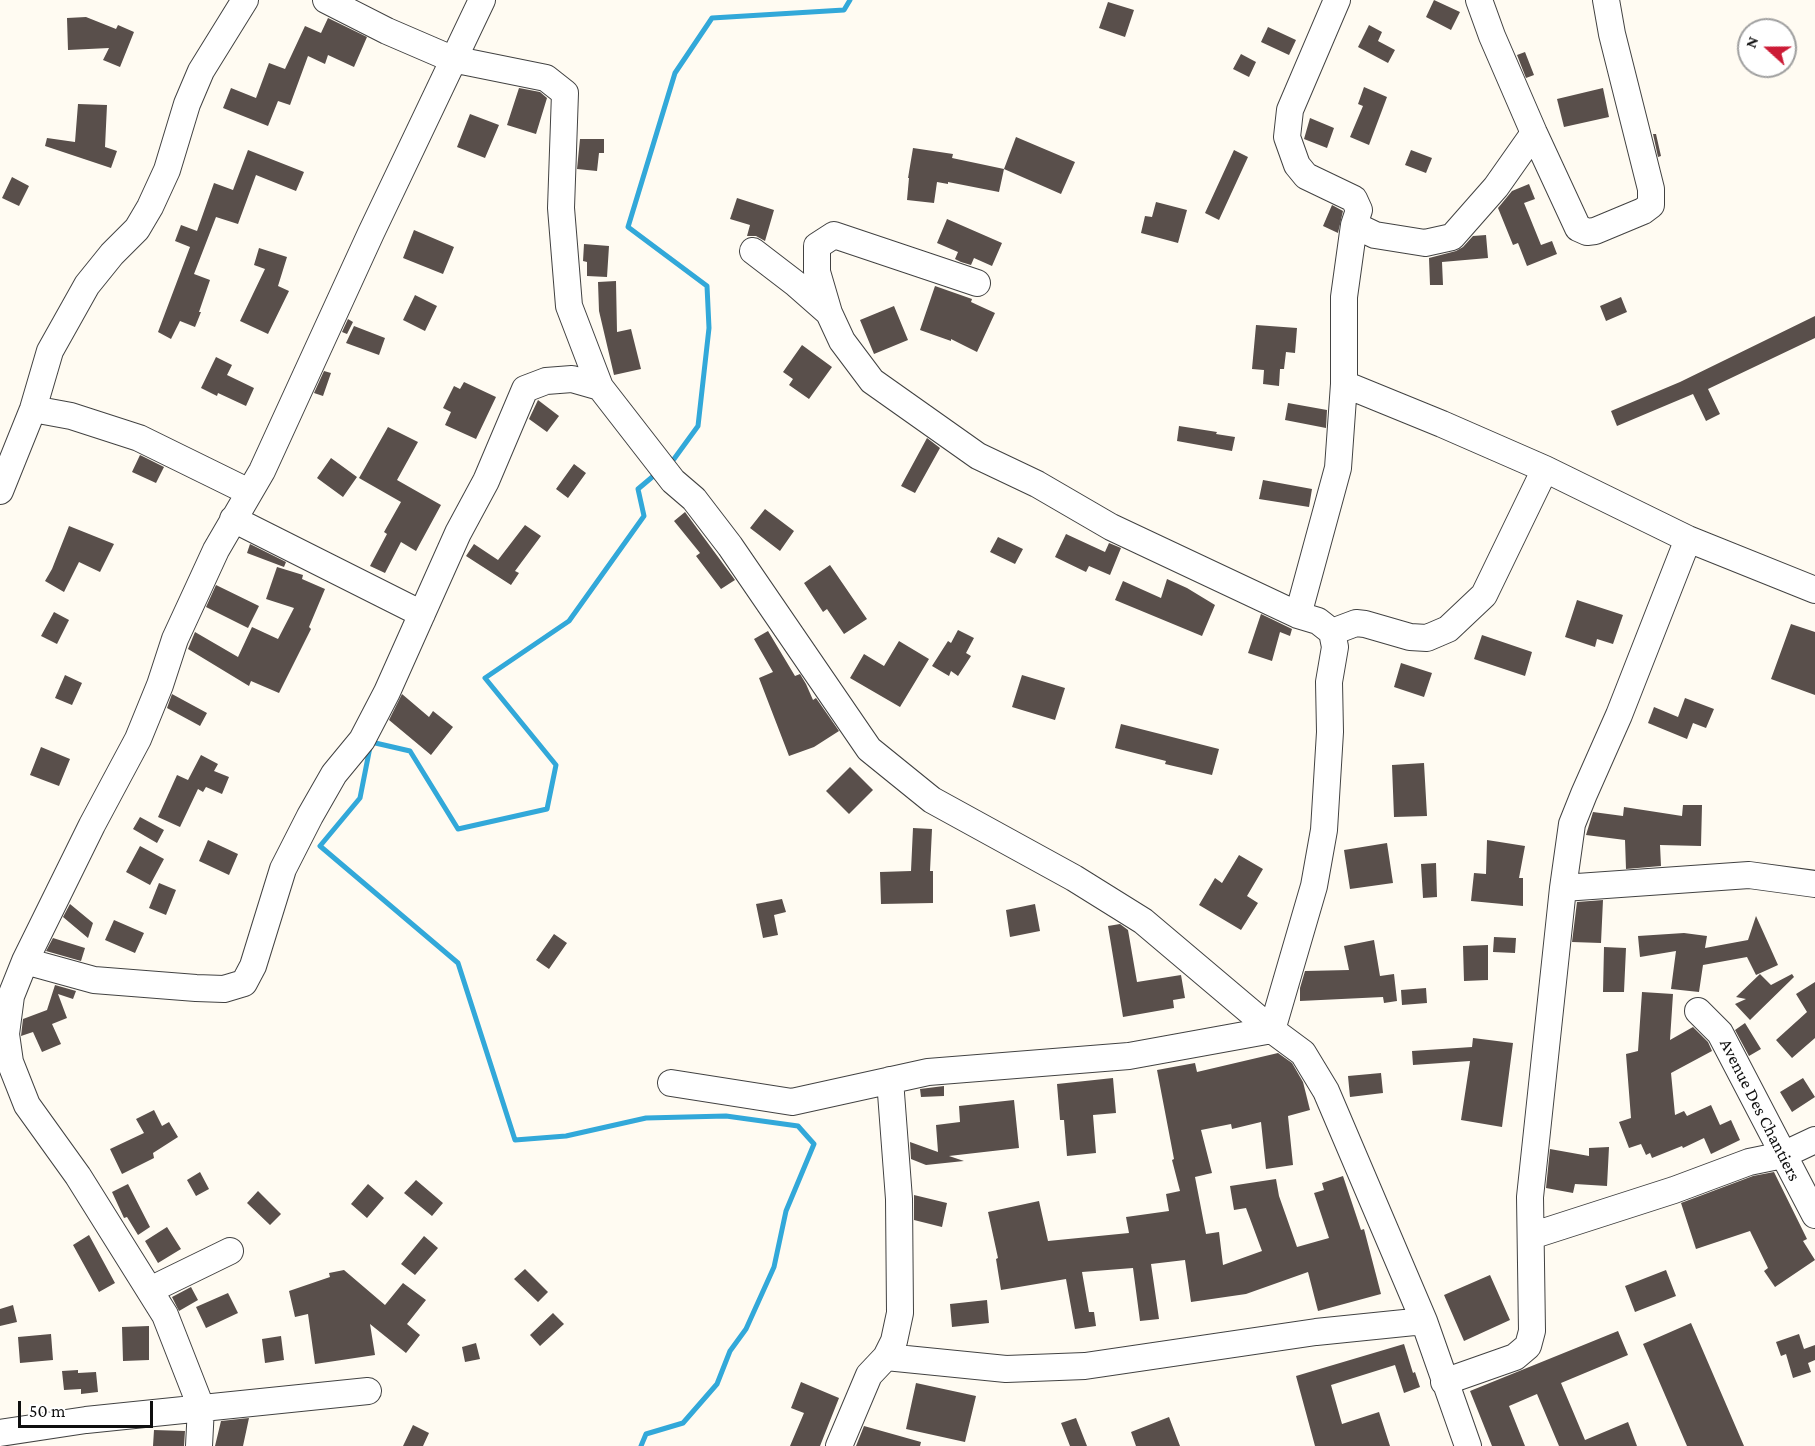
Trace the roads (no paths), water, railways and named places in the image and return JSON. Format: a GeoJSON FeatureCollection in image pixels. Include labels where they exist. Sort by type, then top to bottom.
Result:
{"type":"FeatureCollection","features":[{"type":"Feature","properties":{"kind":"street"},"geometry":{"type":"LineString","coordinates":[[0,491],[33,408],[50,351],[87,285],[112,254],[137,229],[150,207],[167,170],[187,104],[201,71],[245,0]]}},
{"type":"Feature","properties":{"kind":"street"},"geometry":{"type":"LineString","coordinates":[[326,0],[387,31],[452,59],[546,78],[565,93],[561,208],[569,306],[600,387],[673,481],[694,499],[730,546],[869,749],[932,800],[1074,878],[1143,921],[1272,1030],[1303,1053],[1326,1091],[1424,1321],[1468,1446]]}},
{"type":"Feature","properties":{"kind":"street"},"geometry":{"type":"LineString","coordinates":[[198,1446],[201,1407],[165,1316],[78,1176],[27,1105],[10,1062],[6,1034],[11,996],[92,825],[138,739],[160,685],[175,639],[216,550],[262,471],[452,59],[482,0]]}},
{"type":"Feature","properties":{"kind":"street"},"geometry":{"type":"LineString","coordinates":[[1298,615],[1338,468],[1344,384],[1344,297],[1354,225],[1359,210],[1354,199],[1306,176],[1297,165],[1287,137],[1290,110],[1337,0]]}},
{"type":"Feature","properties":{"kind":"street"},"geometry":{"type":"LineString","coordinates":[[1479,0],[1534,133],[1578,228],[1587,231],[1595,231],[1643,211],[1651,205],[1651,189],[1612,34],[1606,0]]}},
{"type":"Feature","properties":{"kind":"street"},"geometry":{"type":"LineString","coordinates":[[1354,225],[1376,235],[1425,243],[1452,237],[1496,186],[1534,133]]}},
{"type":"Feature","properties":{"kind":"street"},"geometry":{"type":"LineString","coordinates":[[977,283],[834,235],[817,246],[817,272],[829,313],[842,341],[872,381],[978,456],[1037,484],[1111,527],[1298,615],[1318,621],[1332,632],[1335,647],[1329,682],[1330,732],[1324,830],[1314,885],[1272,1030]]}},
{"type":"Feature","properties":{"kind":"street"},"geometry":{"type":"LineString","coordinates":[[753,251],[829,313]]}},
{"type":"Feature","properties":{"kind":"street"},"geometry":{"type":"LineString","coordinates":[[26,961],[94,980],[224,989],[244,983],[253,966],[283,868],[334,774],[362,740],[387,692],[458,533],[486,481],[525,389],[546,381],[572,380],[600,387]]}},
{"type":"Feature","properties":{"kind":"street"},"geometry":{"type":"LineString","coordinates":[[1344,384],[1442,423],[1545,469],[1688,539],[1815,590]]}},
{"type":"Feature","properties":{"kind":"street"},"geometry":{"type":"LineString","coordinates":[[33,408],[71,416],[139,438],[249,492]]}},
{"type":"Feature","properties":{"kind":"street"},"geometry":{"type":"LineString","coordinates":[[1332,632],[1356,623],[1410,637],[1427,638],[1448,629],[1484,595],[1545,469]]}},
{"type":"Feature","properties":{"kind":"street"},"geometry":{"type":"LineString","coordinates":[[233,519],[422,614]]}},
{"type":"Feature","properties":{"kind":"street"},"geometry":{"type":"LineString","coordinates":[[1444,1382],[1515,1357],[1528,1346],[1532,1331],[1530,1197],[1572,824],[1619,715],[1688,539]]}},
{"type":"Feature","properties":{"kind":"street"},"geometry":{"type":"LineString","coordinates":[[1563,888],[1749,875],[1815,884]]}},
{"type":"Feature","properties":{"kind":"street","name":"Avenue Des Chantiers"},"geometry":{"type":"LineString","coordinates":[[1698,1011],[1720,1033],[1815,1215]]}},
{"type":"Feature","properties":{"kind":"street"},"geometry":{"type":"LineString","coordinates":[[671,1083],[792,1102],[928,1071],[1129,1056],[1272,1030]]}},
{"type":"Feature","properties":{"kind":"street"},"geometry":{"type":"LineString","coordinates":[[839,1446],[869,1375],[886,1357],[894,1341],[900,1313],[899,1199],[890,1080]]}},
{"type":"Feature","properties":{"kind":"street"},"geometry":{"type":"LineString","coordinates":[[1531,1236],[1674,1190],[1749,1162],[1783,1155],[1815,1140]]}},
{"type":"Feature","properties":{"kind":"street"},"geometry":{"type":"LineString","coordinates":[[150,1290],[230,1251]]}},
{"type":"Feature","properties":{"kind":"street"},"geometry":{"type":"LineString","coordinates":[[886,1357],[1006,1369],[1084,1366],[1316,1332],[1424,1321]]}},
{"type":"Feature","properties":{"kind":"street"},"geometry":{"type":"LineString","coordinates":[[0,1433],[86,1420],[368,1391]]}},
{"type":"Feature","properties":{"kind":"waterway"},"geometry":{"type":"LineString","coordinates":[[669,463],[698,426],[709,328],[707,286],[628,227],[675,73],[712,18],[844,10],[850,0]]}},
{"type":"Feature","properties":{"kind":"waterway"},"geometry":{"type":"LineString","coordinates":[[641,1446],[646,1434],[683,1423],[717,1384],[730,1351],[746,1329],[774,1267],[786,1211],[814,1144],[798,1126],[726,1116],[646,1118],[566,1136],[515,1140],[458,963],[320,846],[360,798],[371,742],[410,751],[458,829],[547,809],[556,765],[485,678],[569,621],[644,516],[638,489],[657,473]]}}]}
